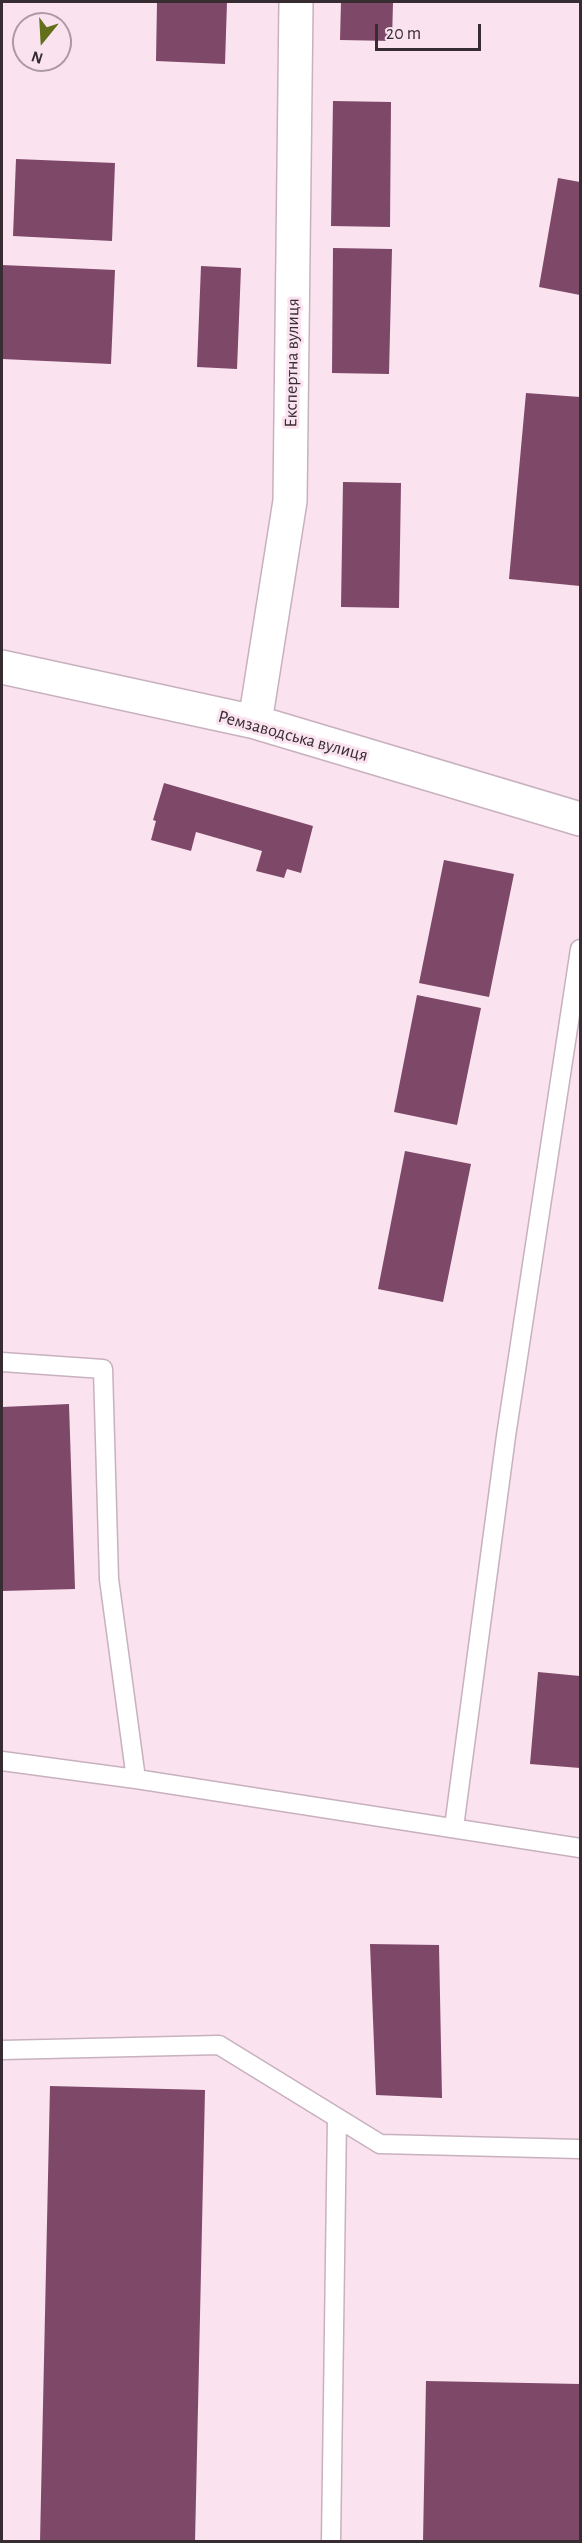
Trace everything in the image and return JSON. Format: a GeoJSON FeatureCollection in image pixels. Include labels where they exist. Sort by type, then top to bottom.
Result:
{"type":"FeatureCollection","features":[{"type":"Feature","properties":{"kind":"street","name":"Експертна вулиця"},"geometry":{"type":"LineString","coordinates":[[255,722],[290,501],[296,2]]}},
{"type":"Feature","properties":{"kind":"street","name":"Ремзаводська вулиця"},"geometry":{"type":"LineString","coordinates":[[2,668],[255,722],[580,812]]}},
{"type":"Feature","properties":{"kind":"lane"},"geometry":{"type":"LineString","coordinates":[[454,1827],[506,1436],[575,1021],[580,949]]}},
{"type":"Feature","properties":{"kind":"lane"},"geometry":{"type":"LineString","coordinates":[[2,1362],[103,1369],[109,1579],[136,1779]]}},
{"type":"Feature","properties":{"kind":"lane"},"geometry":{"type":"LineString","coordinates":[[2,1761],[136,1779],[580,1848]]}},
{"type":"Feature","properties":{"kind":"lane"},"geometry":{"type":"LineString","coordinates":[[2,2050],[219,2045],[380,2144],[580,2149]]}},
{"type":"Feature","properties":{"kind":"lane"},"geometry":{"type":"LineString","coordinates":[[330,2541],[338,2118]]}},
{"type":"Feature","properties":{"kind":"building"},"geometry":{"type":"Polygon","coordinates":[[[157,2],[227,2],[225,64],[156,61],[157,2]]]}},
{"type":"Feature","properties":{"kind":"building"},"geometry":{"type":"Polygon","coordinates":[[[341,2],[393,2],[392,41],[340,40],[341,2]]]}},
{"type":"Feature","properties":{"kind":"building"},"geometry":{"type":"Polygon","coordinates":[[[333,101],[391,102],[390,227],[331,226],[333,101]]]}},
{"type":"Feature","properties":{"kind":"building"},"geometry":{"type":"Polygon","coordinates":[[[16,159],[115,163],[112,241],[13,236],[16,159]]]}},
{"type":"Feature","properties":{"kind":"building"},"geometry":{"type":"Polygon","coordinates":[[[558,178],[580,182],[580,295],[539,287],[558,178]]]}},
{"type":"Feature","properties":{"kind":"building"},"geometry":{"type":"Polygon","coordinates":[[[333,248],[392,249],[389,374],[332,373],[333,248]]]}},
{"type":"Feature","properties":{"kind":"building"},"geometry":{"type":"Polygon","coordinates":[[[2,265],[115,270],[111,364],[2,359],[2,265]]]}},
{"type":"Feature","properties":{"kind":"building"},"geometry":{"type":"Polygon","coordinates":[[[201,266],[241,268],[237,369],[197,367],[201,266]]]}},
{"type":"Feature","properties":{"kind":"building"},"geometry":{"type":"Polygon","coordinates":[[[526,393],[580,397],[580,586],[509,579],[526,393]]]}},
{"type":"Feature","properties":{"kind":"building"},"geometry":{"type":"Polygon","coordinates":[[[343,482],[401,483],[399,608],[341,607],[343,482]]]}},
{"type":"Feature","properties":{"kind":"building"},"geometry":{"type":"Polygon","coordinates":[[[164,783],[313,826],[301,873],[287,869],[284,878],[256,871],[262,851],[196,832],[191,851],[151,840],[156,821],[153,820],[164,783]]]}},
{"type":"Feature","properties":{"kind":"building"},"geometry":{"type":"Polygon","coordinates":[[[444,860],[514,874],[489,997],[419,983],[444,860]]]}},
{"type":"Feature","properties":{"kind":"building"},"geometry":{"type":"Polygon","coordinates":[[[417,995],[481,1008],[457,1125],[394,1112],[417,995]]]}},
{"type":"Feature","properties":{"kind":"building"},"geometry":{"type":"Polygon","coordinates":[[[405,1151],[471,1164],[443,1302],[378,1289],[405,1151]]]}},
{"type":"Feature","properties":{"kind":"building"},"geometry":{"type":"Polygon","coordinates":[[[69,1404],[75,1589],[2,1591],[2,1407],[69,1404]]]}},
{"type":"Feature","properties":{"kind":"building"},"geometry":{"type":"Polygon","coordinates":[[[538,1672],[580,1676],[580,1768],[530,1764],[538,1672]]]}},
{"type":"Feature","properties":{"kind":"building"},"geometry":{"type":"Polygon","coordinates":[[[370,1944],[439,1945],[442,2098],[376,2095],[370,1944]]]}},
{"type":"Feature","properties":{"kind":"building"},"geometry":{"type":"Polygon","coordinates":[[[50,2086],[205,2090],[195,2542],[40,2542],[50,2086]]]}},
{"type":"Feature","properties":{"kind":"building"},"geometry":{"type":"Polygon","coordinates":[[[426,2381],[580,2384],[580,2542],[423,2542],[426,2381]]]}}]}
